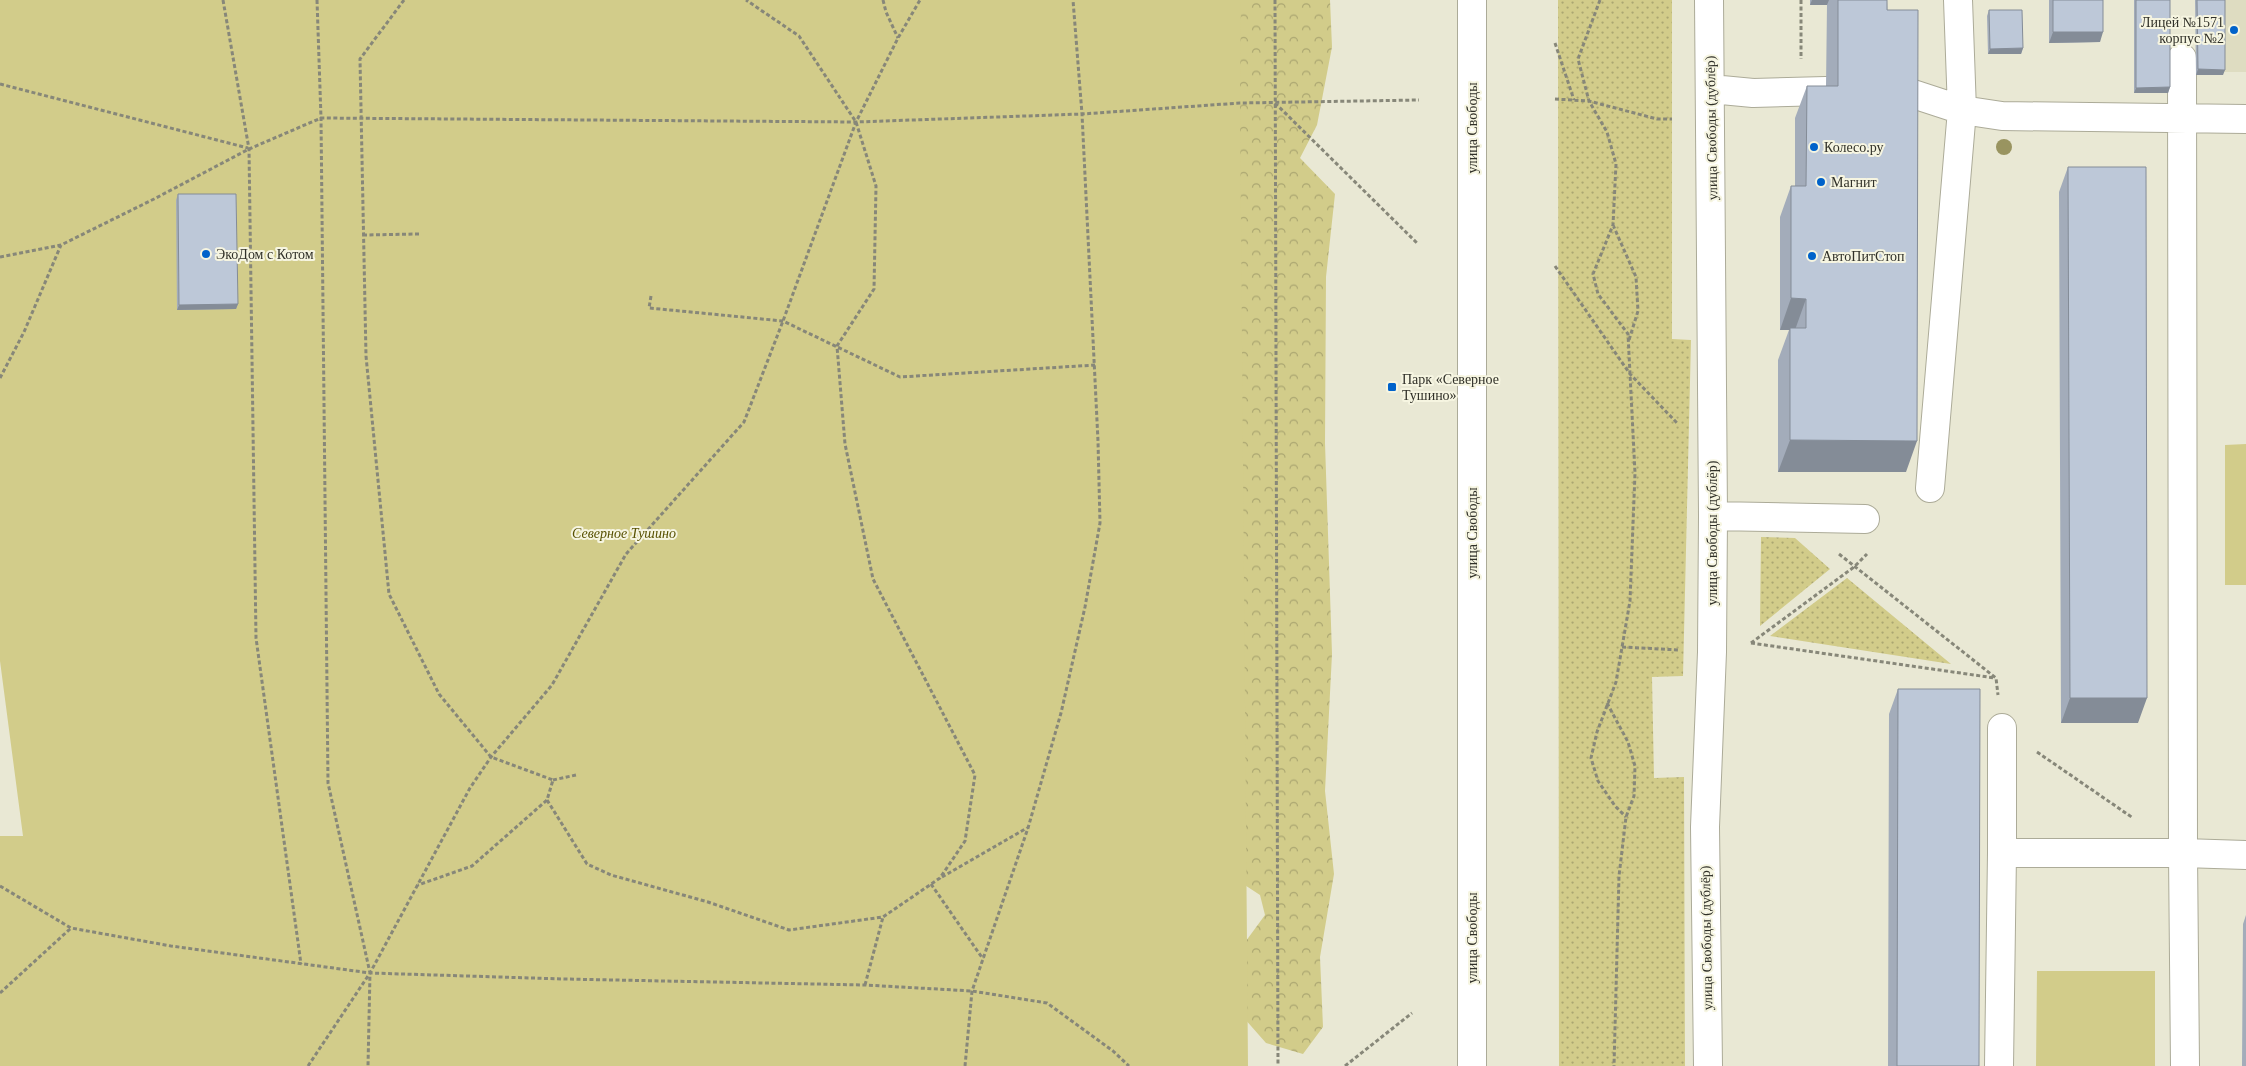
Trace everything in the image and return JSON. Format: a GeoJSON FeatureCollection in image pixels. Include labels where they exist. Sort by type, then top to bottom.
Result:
{"type":"FeatureCollection","features":[{"type":"Feature","properties":{"kind":"street","name":"улица Свободы"},"geometry":{"type":"LineString","coordinates":[[1472,0],[1472,1066]]}},
{"type":"Feature","properties":{"kind":"street","name":"улица Свободы (дублёр)"},"geometry":{"type":"LineString","coordinates":[[1708,1066],[1705,827],[1712,652],[1713,516],[1709,0]]}},
{"type":"Feature","properties":{"kind":"street"},"geometry":{"type":"LineString","coordinates":[[1930,488],[1962,110],[1958,0]]}},
{"type":"Feature","properties":{"kind":"street"},"geometry":{"type":"LineString","coordinates":[[2182,58],[2184,1066]]}},
{"type":"Feature","properties":{"kind":"street"},"geometry":{"type":"LineString","coordinates":[[1710,89],[1753,93],[1814,91]]}},
{"type":"Feature","properties":{"kind":"street"},"geometry":{"type":"LineString","coordinates":[[1907,92],[1962,110],[2031,117],[2246,120]]}},
{"type":"Feature","properties":{"kind":"street"},"geometry":{"type":"LineString","coordinates":[[1713,516],[1865,519]]}},
{"type":"Feature","properties":{"kind":"street"},"geometry":{"type":"LineString","coordinates":[[1999,1066],[2002,728]]}},
{"type":"Feature","properties":{"kind":"street"},"geometry":{"type":"LineString","coordinates":[[2002,853],[2246,855]]}},
{"type":"Feature","properties":{"kind":"path"},"geometry":{"type":"LineString","coordinates":[[223,0],[249,149],[256,638],[301,964]]}},
{"type":"Feature","properties":{"kind":"path"},"geometry":{"type":"LineString","coordinates":[[317,0],[321,118],[328,783],[370,972],[368,1066]]}},
{"type":"Feature","properties":{"kind":"path"},"geometry":{"type":"LineString","coordinates":[[404,0],[360,59],[366,356],[389,594],[439,694],[491,757],[552,780],[576,776]]}},
{"type":"Feature","properties":{"kind":"path"},"geometry":{"type":"LineString","coordinates":[[746,0],[798,36],[856,122],[876,186],[874,289],[837,346],[845,444],[873,579],[974,775],[965,841],[940,878]]}},
{"type":"Feature","properties":{"kind":"path"},"geometry":{"type":"LineString","coordinates":[[883,0],[886,12],[898,38]]}},
{"type":"Feature","properties":{"kind":"path"},"geometry":{"type":"LineString","coordinates":[[308,1066],[370,972],[470,788],[491,757],[552,685],[626,554],[744,422],[784,321],[856,122],[898,38],[920,0]]}},
{"type":"Feature","properties":{"kind":"path"},"geometry":{"type":"LineString","coordinates":[[965,1066],[972,991],[1028,828],[1061,713],[1085,607],[1100,523],[1095,365],[1082,114],[1073,0]]}},
{"type":"Feature","properties":{"kind":"path"},"geometry":{"type":"LineString","coordinates":[[1275,0],[1278,1066]]}},
{"type":"Feature","properties":{"kind":"path"},"geometry":{"type":"LineString","coordinates":[[1600,0],[1578,60],[1588,101],[1607,132],[1616,164],[1613,225],[1593,274],[1598,294],[1628,334],[1636,473],[1630,601],[1616,682],[1607,703],[1591,758],[1598,781],[1615,806],[1626,817]]}},
{"type":"Feature","properties":{"kind":"path"},"geometry":{"type":"LineString","coordinates":[[1801,0],[1814,91]]}},
{"type":"Feature","properties":{"kind":"path"},"geometry":{"type":"LineString","coordinates":[[1555,43],[1574,100]]}},
{"type":"Feature","properties":{"kind":"path"},"geometry":{"type":"LineString","coordinates":[[0,84],[249,149]]}},
{"type":"Feature","properties":{"kind":"path"},"geometry":{"type":"LineString","coordinates":[[1555,99],[1588,101],[1656,119],[1672,119]]}},
{"type":"Feature","properties":{"kind":"path"},"geometry":{"type":"LineString","coordinates":[[0,257],[62,244],[154,199],[249,149],[321,118],[856,122],[1082,114],[1240,103],[1419,100]]}},
{"type":"Feature","properties":{"kind":"path"},"geometry":{"type":"LineString","coordinates":[[1275,103],[1418,244]]}},
{"type":"Feature","properties":{"kind":"path"},"geometry":{"type":"LineString","coordinates":[[1613,225],[1636,277],[1638,312],[1628,343]]}},
{"type":"Feature","properties":{"kind":"path"},"geometry":{"type":"LineString","coordinates":[[363,235],[419,234]]}},
{"type":"Feature","properties":{"kind":"path"},"geometry":{"type":"LineString","coordinates":[[0,378],[24,332],[62,244]]}},
{"type":"Feature","properties":{"kind":"path"},"geometry":{"type":"LineString","coordinates":[[1555,266],[1630,374],[1712,460]]}},
{"type":"Feature","properties":{"kind":"path"},"geometry":{"type":"LineString","coordinates":[[651,296],[649,308],[784,321],[817,339],[837,346],[900,377],[1095,365]]}},
{"type":"Feature","properties":{"kind":"path"},"geometry":{"type":"LineString","coordinates":[[1796,518],[1854,567],[1996,678],[2002,728],[2136,820]]}},
{"type":"Feature","properties":{"kind":"path"},"geometry":{"type":"LineString","coordinates":[[1868,552],[1854,567],[1751,643],[1996,678]]}},
{"type":"Feature","properties":{"kind":"path"},"geometry":{"type":"LineString","coordinates":[[1622,646],[1689,650]]}},
{"type":"Feature","properties":{"kind":"path"},"geometry":{"type":"LineString","coordinates":[[1607,703],[1628,742],[1635,766],[1634,796],[1626,817],[1619,876],[1614,1066]]}},
{"type":"Feature","properties":{"kind":"path"},"geometry":{"type":"LineString","coordinates":[[418,885],[472,866],[547,800],[552,780]]}},
{"type":"Feature","properties":{"kind":"path"},"geometry":{"type":"LineString","coordinates":[[547,800],[586,864],[611,875],[708,902],[790,930],[882,917],[930,884],[1028,828]]}},
{"type":"Feature","properties":{"kind":"path"},"geometry":{"type":"LineString","coordinates":[[930,884],[983,959]]}},
{"type":"Feature","properties":{"kind":"path"},"geometry":{"type":"LineString","coordinates":[[0,886],[71,928],[171,946],[370,972],[564,979],[865,985],[972,991],[1047,1003],[1113,1051],[1129,1066]]}},
{"type":"Feature","properties":{"kind":"path"},"geometry":{"type":"LineString","coordinates":[[865,985],[882,917]]}},
{"type":"Feature","properties":{"kind":"path"},"geometry":{"type":"LineString","coordinates":[[0,994],[71,928]]}},
{"type":"Feature","properties":{"kind":"path"},"geometry":{"type":"LineString","coordinates":[[1345,1066],[1412,1013]]}},
{"type":"Feature","properties":{"kind":"shaded area","name":"Лицей №1571 корпус №2"},"geometry":{"type":"Polygon","coordinates":[[[2223,0],[2246,0],[2246,72],[2223,72],[2223,0]]]}},
{"type":"Feature","properties":{"kind":"green space","name":"Северное Тушино"},"geometry":{"type":"Polygon","coordinates":[[[0,0],[1241,0],[1240,103],[1248,1066],[0,1066],[0,836],[23,836],[0,661],[0,0]]]}},
{"type":"Feature","properties":{"kind":"green space"},"geometry":{"type":"Polygon","coordinates":[[[1184,0],[1330,0],[1332,47],[1317,125],[1300,158],[1335,194],[1326,277],[1325,443],[1332,654],[1325,791],[1334,874],[1320,957],[1323,1027],[1303,1054],[1266,1043],[1229,1001],[1232,960],[1265,915],[1260,895],[1231,876],[1184,0]]]}},
{"type":"Feature","properties":{"kind":"green space"},"geometry":{"type":"Polygon","coordinates":[[[1558,0],[1672,0],[1672,339],[1691,340],[1683,676],[1652,677],[1654,778],[1684,777],[1685,1066],[1559,1066],[1558,0]]]}},
{"type":"Feature","properties":{"kind":"green space"},"geometry":{"type":"Polygon","coordinates":[[[2246,444],[2246,585],[2225,585],[2225,445],[2246,444]]]}},
{"type":"Feature","properties":{"kind":"green space"},"geometry":{"type":"Polygon","coordinates":[[[1761,537],[1795,538],[1830,569],[1760,626],[1761,537]]]}},
{"type":"Feature","properties":{"kind":"green space"},"geometry":{"type":"Polygon","coordinates":[[[1847,578],[1951,664],[1770,636],[1847,578]]]}},
{"type":"Feature","properties":{"kind":"green space"},"geometry":{"type":"Polygon","coordinates":[[[2037,971],[2155,971],[2155,1066],[2036,1066],[2037,971]]]}},
{"type":"Feature","properties":{"kind":"building"},"geometry":{"type":"Polygon","coordinates":[[[1838,0],[1887,0],[1887,10],[1918,10],[1917,441],[1790,440],[1790,328],[1806,328],[1806,299],[1791,298],[1791,186],[1806,186],[1807,86],[1838,86],[1838,0]]]}},
{"type":"Feature","properties":{"kind":"building"},"geometry":{"type":"Polygon","coordinates":[[[2053,0],[2103,0],[2103,32],[2053,32],[2053,0]]]}},
{"type":"Feature","properties":{"kind":"building"},"geometry":{"type":"Polygon","coordinates":[[[2136,0],[2170,0],[2170,87],[2136,88],[2136,0]]]}},
{"type":"Feature","properties":{"kind":"building"},"geometry":{"type":"Polygon","coordinates":[[[2197,0],[2225,0],[2225,70],[2198,69],[2197,0]]]}},
{"type":"Feature","properties":{"kind":"building"},"geometry":{"type":"Polygon","coordinates":[[[1989,10],[2022,10],[2023,48],[1990,49],[1989,10]]]}},
{"type":"Feature","properties":{"kind":"building"},"geometry":{"type":"Polygon","coordinates":[[[2068,167],[2146,167],[2147,698],[2070,698],[2068,167]]]}},
{"type":"Feature","properties":{"kind":"building","name":"ЭкоДом с Котом"},"geometry":{"type":"Polygon","coordinates":[[[178,194],[236,194],[238,304],[179,305],[178,194]]]}},
{"type":"Feature","properties":{"kind":"building"},"geometry":{"type":"Polygon","coordinates":[[[1898,689],[1980,689],[1979,1066],[1897,1066],[1898,689]]]}},
{"type":"Feature","properties":{"kind":"place","name":"Лицей №1571 корпус №2"},"geometry":{"type":"Point","coordinates":[2234,30]}},
{"type":"Feature","properties":{"kind":"place","name":"Колесо.ру"},"geometry":{"type":"Point","coordinates":[1814,147]}},
{"type":"Feature","properties":{"kind":"place","name":"Магнит"},"geometry":{"type":"Point","coordinates":[1821,182]}},
{"type":"Feature","properties":{"kind":"place","name":"ЭкоДом с Котом"},"geometry":{"type":"Point","coordinates":[206,254]}},
{"type":"Feature","properties":{"kind":"place","name":"АвтоПитСтоп"},"geometry":{"type":"Point","coordinates":[1812,256]}},
{"type":"Feature","properties":{"kind":"place","name":"Парк «Северное Тушино»"},"geometry":{"type":"Point","coordinates":[1392,387]}}]}
